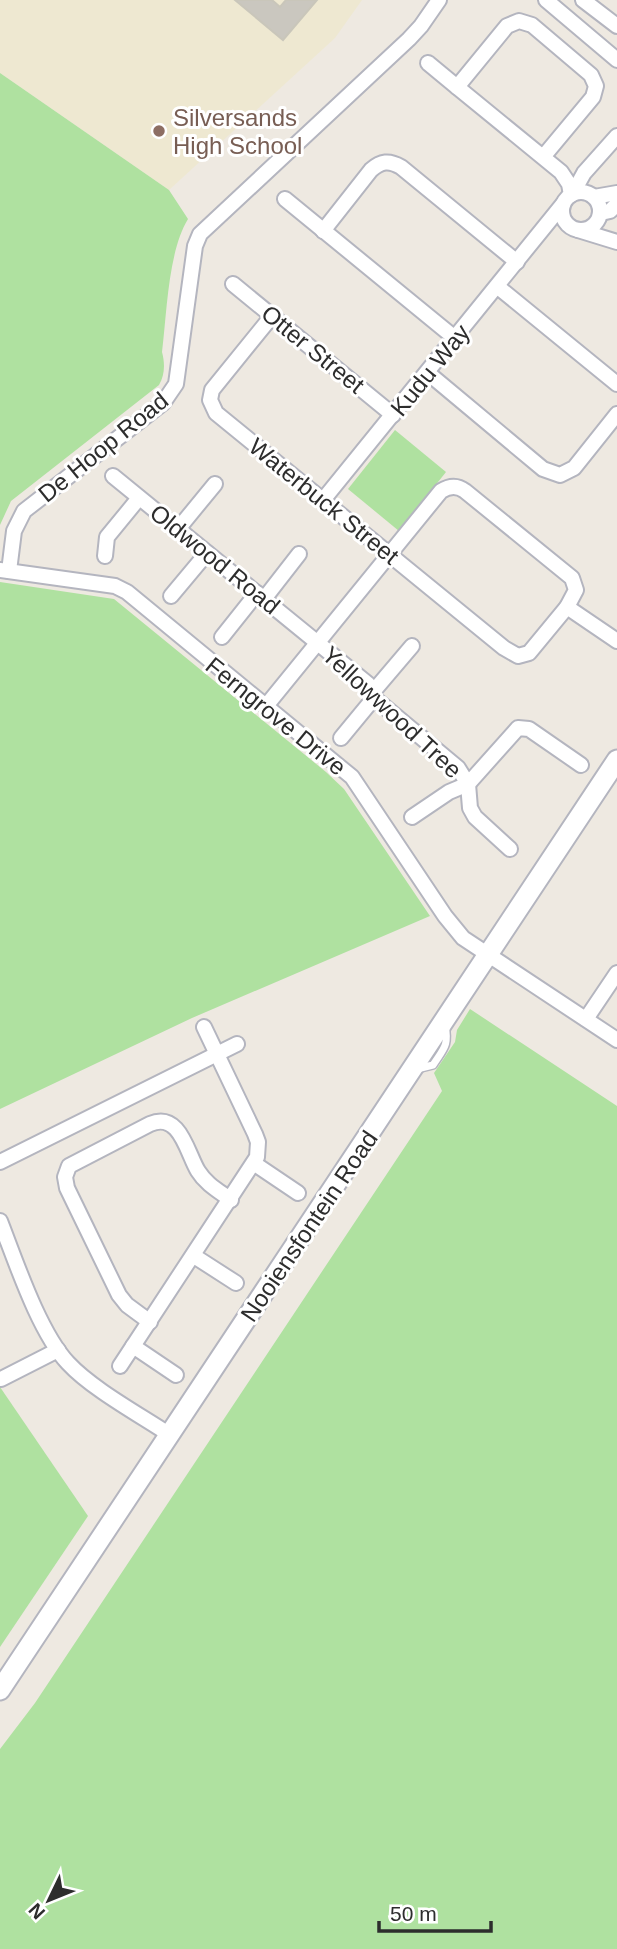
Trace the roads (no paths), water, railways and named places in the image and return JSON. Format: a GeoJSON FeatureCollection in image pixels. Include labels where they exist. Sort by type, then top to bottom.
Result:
{"type":"FeatureCollection","features":[{"type":"Feature","properties":{"kind":"street","name":"De Hoop Road"},"geometry":{"type":"LineString","coordinates":[[5,571],[14,531],[24,511],[163,403],[174,390],[195,246],[200,234],[409,39],[439,0]]}},
{"type":"Feature","properties":{"kind":"street"},"geometry":{"type":"LineString","coordinates":[[546,0],[617,60]]}},
{"type":"Feature","properties":{"kind":"street"},"geometry":{"type":"LineString","coordinates":[[583,0],[617,26]]}},
{"type":"Feature","properties":{"kind":"street"},"geometry":{"type":"LineString","coordinates":[[457,87],[507,26],[519,21],[532,25],[592,75],[596,86],[593,97],[543,157]]}},
{"type":"Feature","properties":{"kind":"street"},"geometry":{"type":"LineString","coordinates":[[428,63],[563,175],[569,184],[569,198],[563,218],[573,228],[617,240]]}},
{"type":"Feature","properties":{"kind":"street","name":"Kudu Way"},"geometry":{"type":"LineString","coordinates":[[323,500],[537,239],[569,198],[584,173],[617,136]]}},
{"type":"Feature","properties":{"kind":"street"},"geometry":{"type":"LineString","coordinates":[[323,231],[371,170],[379,164],[390,162],[401,167],[517,262]]}},
{"type":"Feature","properties":{"kind":"street"},"geometry":{"type":"LineString","coordinates":[[595,162],[593,196],[600,214],[606,219],[617,240]]}},
{"type":"Feature","properties":{"kind":"street"},"geometry":{"type":"LineString","coordinates":[[563,175],[576,176],[584,173]]}},
{"type":"Feature","properties":{"kind":"street"},"geometry":{"type":"LineString","coordinates":[[569,198],[585,192],[593,196],[617,193]]}},
{"type":"Feature","properties":{"kind":"street"},"geometry":{"type":"LineString","coordinates":[[285,200],[456,339]]}},
{"type":"Feature","properties":{"kind":"street"},"geometry":{"type":"LineString","coordinates":[[573,228],[591,228],[600,214],[610,211],[617,204]]}},
{"type":"Feature","properties":{"kind":"street","name":"Kudu Way"},"geometry":{"type":"LineString","coordinates":[[537,239],[552,230],[573,228]]}},
{"type":"Feature","properties":{"kind":"street","name":"Otter Street"},"geometry":{"type":"LineString","coordinates":[[233,284],[393,415]]}},
{"type":"Feature","properties":{"kind":"street"},"geometry":{"type":"LineString","coordinates":[[498,287],[617,384]]}},
{"type":"Feature","properties":{"kind":"street","name":"Waterbuck Street"},"geometry":{"type":"LineString","coordinates":[[272,316],[210,394],[210,404],[216,413],[504,648],[518,656],[528,653],[567,607]]}},
{"type":"Feature","properties":{"kind":"street"},"geometry":{"type":"LineString","coordinates":[[428,373],[543,468],[555,474],[566,474],[575,468],[617,414]]}},
{"type":"Feature","properties":{"kind":"street","name":"Oldwood Road"},"geometry":{"type":"LineString","coordinates":[[113,476],[317,643]]}},
{"type":"Feature","properties":{"kind":"street"},"geometry":{"type":"LineString","coordinates":[[178,529],[215,484]]}},
{"type":"Feature","properties":{"kind":"street"},"geometry":{"type":"LineString","coordinates":[[265,706],[389,554],[448,487],[461,488],[572,578],[576,585],[576,594],[567,607],[617,641]]}},
{"type":"Feature","properties":{"kind":"street"},"geometry":{"type":"LineString","coordinates":[[105,556],[107,537],[139,498]]}},
{"type":"Feature","properties":{"kind":"street"},"geometry":{"type":"LineString","coordinates":[[171,596],[207,553]]}},
{"type":"Feature","properties":{"kind":"street"},"geometry":{"type":"LineString","coordinates":[[222,637],[299,554]]}},
{"type":"Feature","properties":{"kind":"street","name":"Ferngrove Drive"},"geometry":{"type":"LineString","coordinates":[[5,571],[122,589],[355,781],[449,922],[463,938],[617,1040]]}},
{"type":"Feature","properties":{"kind":"street","name":"Yellowwood Tree"},"geometry":{"type":"LineString","coordinates":[[317,643],[368,684],[373,696],[458,768],[468,785],[470,808],[475,817],[510,849]]}},
{"type":"Feature","properties":{"kind":"street"},"geometry":{"type":"LineString","coordinates":[[341,738],[412,646]]}},
{"type":"Feature","properties":{"kind":"street"},"geometry":{"type":"LineString","coordinates":[[412,817],[449,792],[468,785],[512,733],[521,728],[529,729],[581,765]]}},
{"type":"Feature","properties":{"kind":"street","name":"Nooiensfontein Road"},"geometry":{"type":"LineString","coordinates":[[0,1690],[617,760]]}},
{"type":"Feature","properties":{"kind":"street"},"geometry":{"type":"LineString","coordinates":[[586,1019],[617,973]]}},
{"type":"Feature","properties":{"kind":"street"},"geometry":{"type":"LineString","coordinates":[[120,1366],[255,1164],[257,1157],[258,1142],[204,1027]]}},
{"type":"Feature","properties":{"kind":"street"},"geometry":{"type":"LineString","coordinates":[[0,1162],[237,1044]]}},
{"type":"Feature","properties":{"kind":"street"},"geometry":{"type":"LineString","coordinates":[[150,1322],[127,1306],[117,1291],[66,1188],[65,1177],[69,1166],[150,1124],[164,1122],[179,1132],[206,1182],[230,1200]]}},
{"type":"Feature","properties":{"kind":"street"},"geometry":{"type":"LineString","coordinates":[[255,1164],[298,1192]]}},
{"type":"Feature","properties":{"kind":"street"},"geometry":{"type":"LineString","coordinates":[[0,1221],[34,1304],[58,1350],[85,1378],[170,1435]]}},
{"type":"Feature","properties":{"kind":"street"},"geometry":{"type":"LineString","coordinates":[[194,1256],[236,1283]]}},
{"type":"Feature","properties":{"kind":"street"},"geometry":{"type":"LineString","coordinates":[[133,1346],[176,1375]]}},
{"type":"Feature","properties":{"kind":"street"},"geometry":{"type":"LineString","coordinates":[[1,1379],[58,1350]]}},
{"type":"Feature","properties":{"kind":"place","name":"Silversands High School"},"geometry":{"type":"Point","coordinates":[159,131]}}]}
